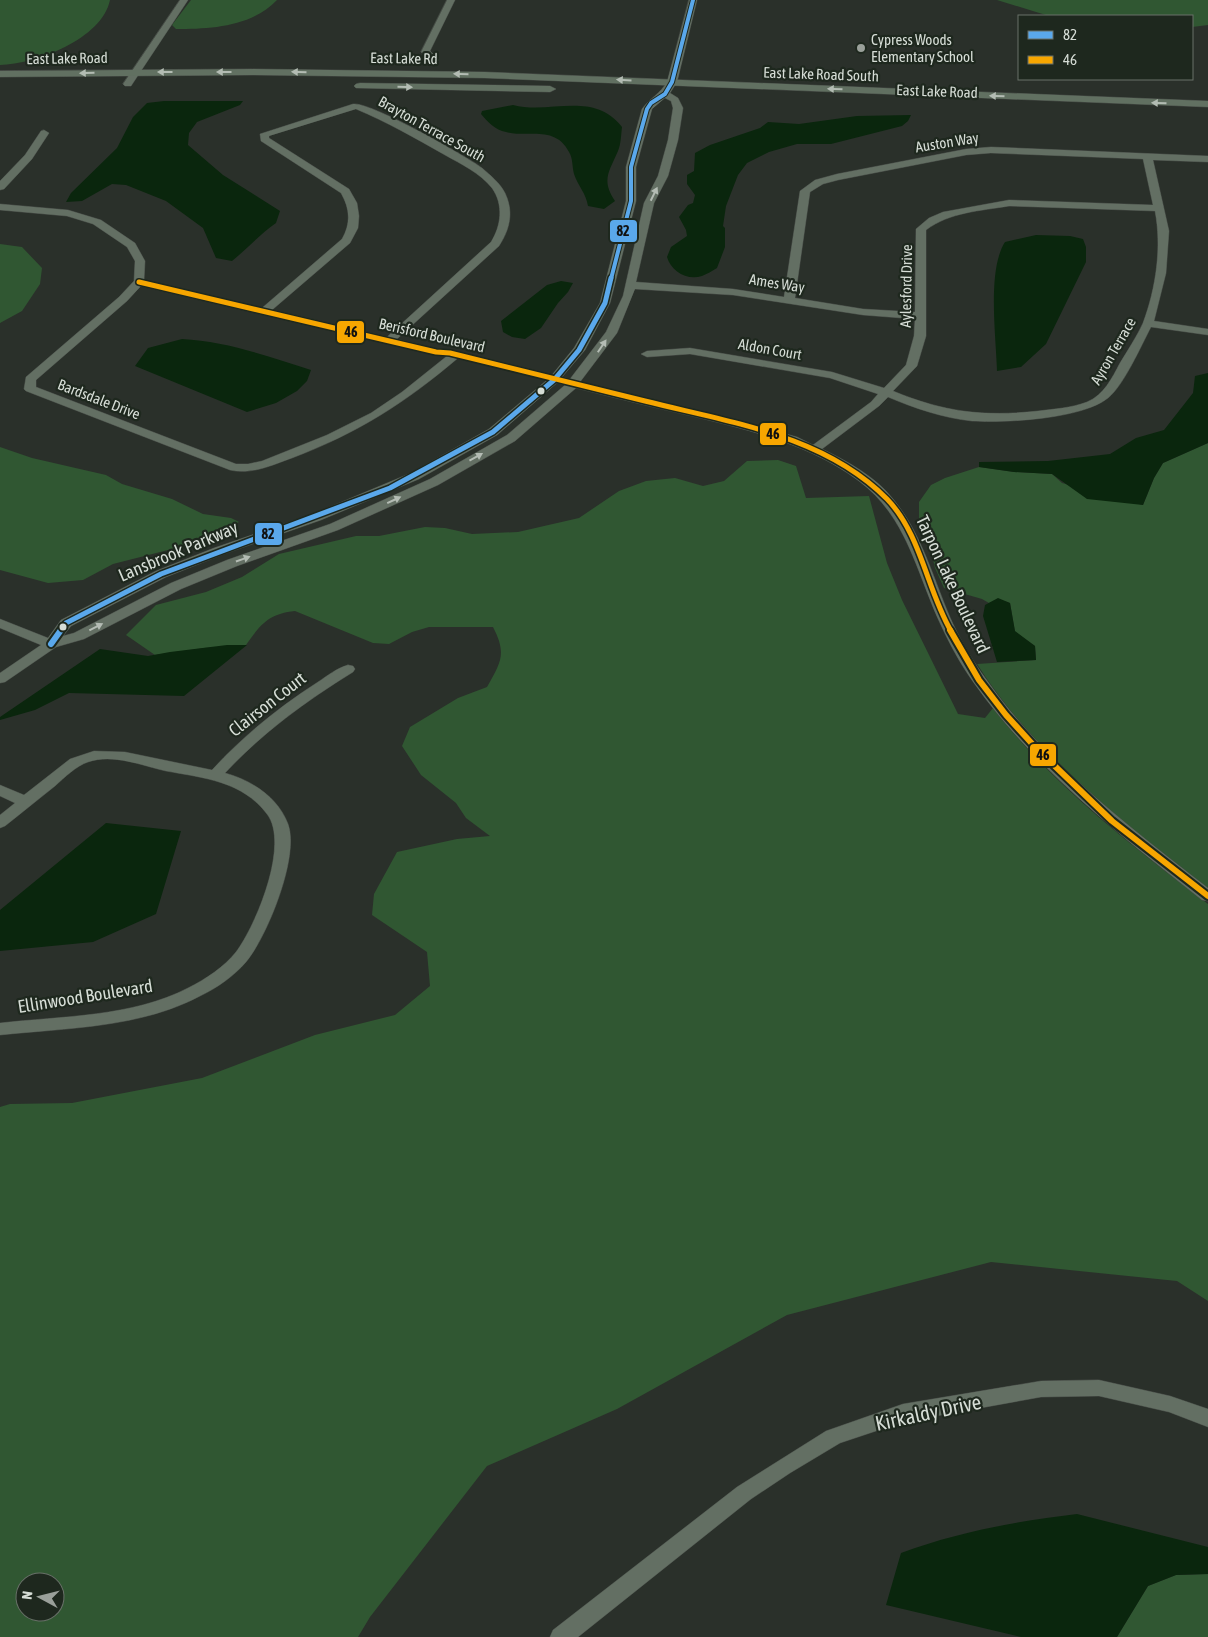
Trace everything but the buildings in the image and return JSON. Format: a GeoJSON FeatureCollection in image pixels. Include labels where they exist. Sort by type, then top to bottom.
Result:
{"type":"FeatureCollection","features":[{"type":"Feature","properties":{"kind":"main road","name":"East Lake Road"},"geometry":{"type":"LineString","coordinates":[[0,74],[135,72]]}},
{"type":"Feature","properties":{"kind":"main road","name":"East Lake Rd"},"geometry":{"type":"LineString","coordinates":[[135,72],[485,74],[672,82]]}},
{"type":"Feature","properties":{"kind":"main road","name":"East Lake Road South"},"geometry":{"type":"LineString","coordinates":[[672,82],[1208,104]]}},
{"type":"Feature","properties":{"kind":"main road","name":"East Lake Road"},"geometry":{"type":"LineString","coordinates":[[18,86],[128,84]]}},
{"type":"Feature","properties":{"kind":"main road"},"geometry":{"type":"LineString","coordinates":[[128,84],[206,84]]}},
{"type":"Feature","properties":{"kind":"main road","name":"East Lake Rd"},"geometry":{"type":"LineString","coordinates":[[352,86],[604,90],[665,94]]}},
{"type":"Feature","properties":{"kind":"main road"},"geometry":{"type":"LineString","coordinates":[[665,94],[784,99]]}},
{"type":"Feature","properties":{"kind":"street"},"geometry":{"type":"LineString","coordinates":[[128,84],[184,0]]}},
{"type":"Feature","properties":{"kind":"street"},"geometry":{"type":"LineString","coordinates":[[434,60],[425,52],[450,0]]}},
{"type":"Feature","properties":{"kind":"street"},"geometry":{"type":"LineString","coordinates":[[554,380],[579,350],[605,303],[631,201],[631,167],[647,109],[651,103],[665,94],[672,82],[693,0]]}},
{"type":"Feature","properties":{"kind":"street","name":"Lansbrook Parkway"},"geometry":{"type":"LineString","coordinates":[[0,679],[51,644],[79,636],[176,586],[232,563],[334,527],[434,482],[511,438],[572,384],[611,333],[624,308],[650,203],[663,176],[673,140],[678,108],[675,100],[665,94]]}},
{"type":"Feature","properties":{"kind":"street","name":"Brayton Terrace South"},"geometry":{"type":"LineString","coordinates":[[264,311],[346,241],[355,226],[356,220],[352,201],[345,191],[264,139],[265,134],[356,106],[391,120],[478,169],[500,193],[506,212],[502,232],[495,244],[390,340]]}},
{"type":"Feature","properties":{"kind":"street"},"geometry":{"type":"LineString","coordinates":[[0,187],[28,157],[44,133]]}},
{"type":"Feature","properties":{"kind":"street","name":"Auston Way"},"geometry":{"type":"LineString","coordinates":[[790,300],[805,191],[819,182],[864,171],[966,152],[990,150],[1208,159]]}},
{"type":"Feature","properties":{"kind":"street","name":"Ayron Terrace"},"geometry":{"type":"LineString","coordinates":[[885,392],[919,406],[972,417],[1013,417],[1060,412],[1092,404],[1105,395],[1112,388],[1148,323],[1161,273],[1164,231],[1148,158]]}},
{"type":"Feature","properties":{"kind":"street","name":"Aylesford Drive"},"geometry":{"type":"LineString","coordinates":[[815,449],[875,404],[911,366],[920,336],[921,229],[933,220],[947,214],[1009,203],[1158,208]]}},
{"type":"Feature","properties":{"kind":"street"},"geometry":{"type":"LineString","coordinates":[[0,206],[68,213],[97,222],[131,245],[140,261],[139,282]]}},
{"type":"Feature","properties":{"kind":"street","name":"Berisford Boulevard"},"geometry":{"type":"LineString","coordinates":[[139,282],[572,384]]}},
{"type":"Feature","properties":{"kind":"street","name":"Bardsdale Drive"},"geometry":{"type":"LineString","coordinates":[[139,282],[123,299],[30,379],[30,389],[234,467],[247,469],[297,452],[374,415],[423,382],[455,355]]}},
{"type":"Feature","properties":{"kind":"street","name":"Ames Way"},"geometry":{"type":"LineString","coordinates":[[630,285],[733,292],[863,312],[920,316]]}},
{"type":"Feature","properties":{"kind":"street"},"geometry":{"type":"LineString","coordinates":[[1148,323],[1208,332]]}},
{"type":"Feature","properties":{"kind":"street","name":"Aldon Court"},"geometry":{"type":"LineString","coordinates":[[647,354],[690,351],[832,375],[885,392]]}},
{"type":"Feature","properties":{"kind":"street","name":"Lansbrook Parkway"},"geometry":{"type":"LineString","coordinates":[[51,644],[66,623],[161,574],[219,551],[317,517],[415,476],[493,432],[554,380]]}},
{"type":"Feature","properties":{"kind":"street","name":"Tarpon Lake Boulevard"},"geometry":{"type":"LineString","coordinates":[[572,384],[765,431],[815,449],[863,478],[896,511],[914,543],[952,633],[980,680],[1006,715],[1035,747],[1112,821],[1208,896]]}},
{"type":"Feature","properties":{"kind":"street"},"geometry":{"type":"LineString","coordinates":[[0,623],[51,644]]}},
{"type":"Feature","properties":{"kind":"street","name":"Clairson Court"},"geometry":{"type":"LineString","coordinates":[[215,776],[236,752],[322,684],[348,669]]}},
{"type":"Feature","properties":{"kind":"street","name":"Ellinwood Boulevard"},"geometry":{"type":"LineString","coordinates":[[0,822],[73,763],[96,755],[114,756],[215,776],[243,785],[258,795],[275,813],[282,828],[283,850],[266,911],[256,935],[241,956],[223,974],[194,992],[167,1004],[138,1012],[0,1029]]}},
{"type":"Feature","properties":{"kind":"street"},"geometry":{"type":"LineString","coordinates":[[0,790],[26,802]]}},
{"type":"Feature","properties":{"kind":"street","name":"Kirkaldy Drive"},"geometry":{"type":"LineString","coordinates":[[561,1637],[744,1493],[833,1437],[902,1413],[1040,1389],[1099,1388],[1170,1404],[1208,1418]]}},
{"type":"Feature","properties":{"kind":"shaded area"},"geometry":{"type":"Polygon","coordinates":[[[0,0],[110,0],[104,14],[94,26],[65,47],[31,60],[0,65],[0,0]]]}},
{"type":"Feature","properties":{"kind":"shaded area"},"geometry":{"type":"Polygon","coordinates":[[[191,0],[277,0],[255,16],[230,25],[176,29],[172,25],[191,0]]]}},
{"type":"Feature","properties":{"kind":"shaded area"},"geometry":{"type":"Polygon","coordinates":[[[997,0],[1208,0],[1208,25],[1193,27],[1193,15],[1046,15],[997,0]]]}},
{"type":"Feature","properties":{"kind":"shaded area"},"geometry":{"type":"Polygon","coordinates":[[[164,101],[243,101],[240,105],[197,122],[189,133],[188,145],[223,175],[280,211],[276,223],[232,261],[216,258],[203,228],[166,201],[126,185],[112,184],[82,201],[66,202],[71,193],[117,148],[133,117],[147,103],[164,101]]]}},
{"type":"Feature","properties":{"kind":"shaded area"},"geometry":{"type":"Polygon","coordinates":[[[513,105],[527,107],[585,106],[598,109],[611,116],[622,127],[619,148],[609,171],[607,181],[615,201],[604,209],[588,206],[586,197],[574,174],[570,154],[556,138],[549,135],[502,131],[492,125],[481,114],[482,111],[513,105]]]}},
{"type":"Feature","properties":{"kind":"shaded area"},"geometry":{"type":"Polygon","coordinates":[[[911,115],[902,126],[831,144],[797,144],[769,152],[747,163],[738,175],[726,206],[723,226],[725,228],[725,247],[717,268],[702,276],[691,277],[680,274],[672,267],[667,257],[671,247],[687,236],[679,217],[688,205],[693,203],[695,195],[687,184],[687,175],[694,171],[695,153],[710,145],[760,128],[768,122],[799,124],[857,116],[911,115]]]}},
{"type":"Feature","properties":{"kind":"shaded area"},"geometry":{"type":"Polygon","coordinates":[[[1036,235],[1070,236],[1083,239],[1086,247],[1086,262],[1046,344],[1021,367],[997,371],[994,286],[999,254],[1005,242],[1036,235]]]}},
{"type":"Feature","properties":{"kind":"shaded area"},"geometry":{"type":"Polygon","coordinates":[[[0,244],[22,247],[42,268],[40,284],[22,311],[0,323],[0,244]]]}},
{"type":"Feature","properties":{"kind":"shaded area"},"geometry":{"type":"Polygon","coordinates":[[[561,281],[573,283],[541,328],[525,339],[512,337],[503,332],[501,321],[547,285],[561,281]]]}},
{"type":"Feature","properties":{"kind":"shaded area"},"geometry":{"type":"Polygon","coordinates":[[[182,339],[231,346],[311,370],[307,381],[297,391],[276,403],[247,412],[135,366],[148,348],[182,339]]]}},
{"type":"Feature","properties":{"kind":"shaded area"},"geometry":{"type":"Polygon","coordinates":[[[1208,373],[1208,443],[1163,463],[1154,478],[1143,505],[1087,499],[1052,474],[1014,472],[979,467],[979,462],[1048,461],[1110,454],[1136,438],[1164,430],[1193,393],[1195,376],[1208,373]]]}},
{"type":"Feature","properties":{"kind":"shaded area"},"geometry":{"type":"Polygon","coordinates":[[[1208,443],[1208,889],[1113,813],[1083,786],[1053,758],[1000,697],[977,664],[1036,660],[1035,646],[1015,632],[1010,603],[998,599],[989,603],[982,599],[944,588],[935,568],[928,539],[919,527],[919,502],[931,485],[945,478],[979,467],[1014,472],[1052,474],[1062,483],[1143,505],[1154,478],[1163,463],[1208,443]]]}},
{"type":"Feature","properties":{"kind":"shaded area"},"geometry":{"type":"Polygon","coordinates":[[[0,447],[32,458],[106,475],[122,484],[172,499],[203,514],[231,518],[239,522],[204,539],[113,564],[83,580],[48,583],[0,570],[0,447]]]}},
{"type":"Feature","properties":{"kind":"shaded area"},"geometry":{"type":"Polygon","coordinates":[[[778,460],[796,466],[806,498],[869,496],[887,563],[902,600],[958,714],[985,718],[993,708],[1041,763],[1094,813],[1208,904],[1208,1301],[1177,1281],[991,1262],[787,1315],[617,1409],[487,1466],[370,1617],[358,1637],[0,1637],[0,1107],[10,1104],[72,1103],[202,1078],[315,1035],[395,1015],[430,986],[427,952],[372,915],[374,894],[397,852],[457,839],[490,836],[466,818],[456,803],[421,775],[402,746],[410,727],[458,698],[487,687],[501,658],[500,644],[493,627],[429,627],[412,632],[389,644],[373,643],[295,611],[286,612],[266,621],[246,645],[204,648],[155,655],[126,635],[156,605],[206,592],[242,577],[279,554],[356,536],[379,536],[425,527],[445,528],[472,534],[518,532],[579,518],[619,491],[646,481],[675,478],[703,486],[724,481],[747,461],[778,460]]]}},
{"type":"Feature","properties":{"kind":"shaded area"},"geometry":{"type":"Polygon","coordinates":[[[998,598],[1010,603],[1015,631],[1035,646],[1036,660],[997,662],[983,616],[985,605],[998,598]]]}},
{"type":"Feature","properties":{"kind":"shaded area"},"geometry":{"type":"Polygon","coordinates":[[[227,645],[247,645],[184,696],[69,693],[35,710],[0,720],[0,717],[100,649],[148,656],[227,645]]]}},
{"type":"Feature","properties":{"kind":"shaded area"},"geometry":{"type":"Polygon","coordinates":[[[106,823],[181,831],[156,914],[93,942],[0,951],[0,910],[106,823]]]}},
{"type":"Feature","properties":{"kind":"shaded area"},"geometry":{"type":"Polygon","coordinates":[[[1077,1514],[1208,1547],[1208,1574],[1176,1575],[1148,1586],[1117,1637],[1021,1637],[886,1605],[901,1553],[944,1539],[988,1528],[1077,1514]]]}},
{"type":"Feature","properties":{"kind":"shaded area"},"geometry":{"type":"Polygon","coordinates":[[[1208,1574],[1208,1637],[1117,1637],[1148,1586],[1176,1575],[1208,1574]]]}},
{"type":"Feature","properties":{"kind":"transit line","name":"82"},"geometry":{"type":"LineString","coordinates":[[51,644],[66,623],[161,574],[219,551],[317,517],[415,476],[493,432],[554,380],[579,350],[605,303],[631,201],[631,167],[647,109],[651,103],[665,94],[672,82],[693,0]]}},
{"type":"Feature","properties":{"kind":"transit line","name":"46"},"geometry":{"type":"LineString","coordinates":[[139,282],[436,352],[450,353],[729,422],[793,440],[829,457],[863,478],[888,500],[907,527],[947,625],[979,680],[1006,715],[1035,747],[1112,821],[1208,896]]}},
{"type":"Feature","properties":{"kind":"place","name":"Cypress Woods Elementary School"},"geometry":{"type":"Point","coordinates":[861,48]}}]}
